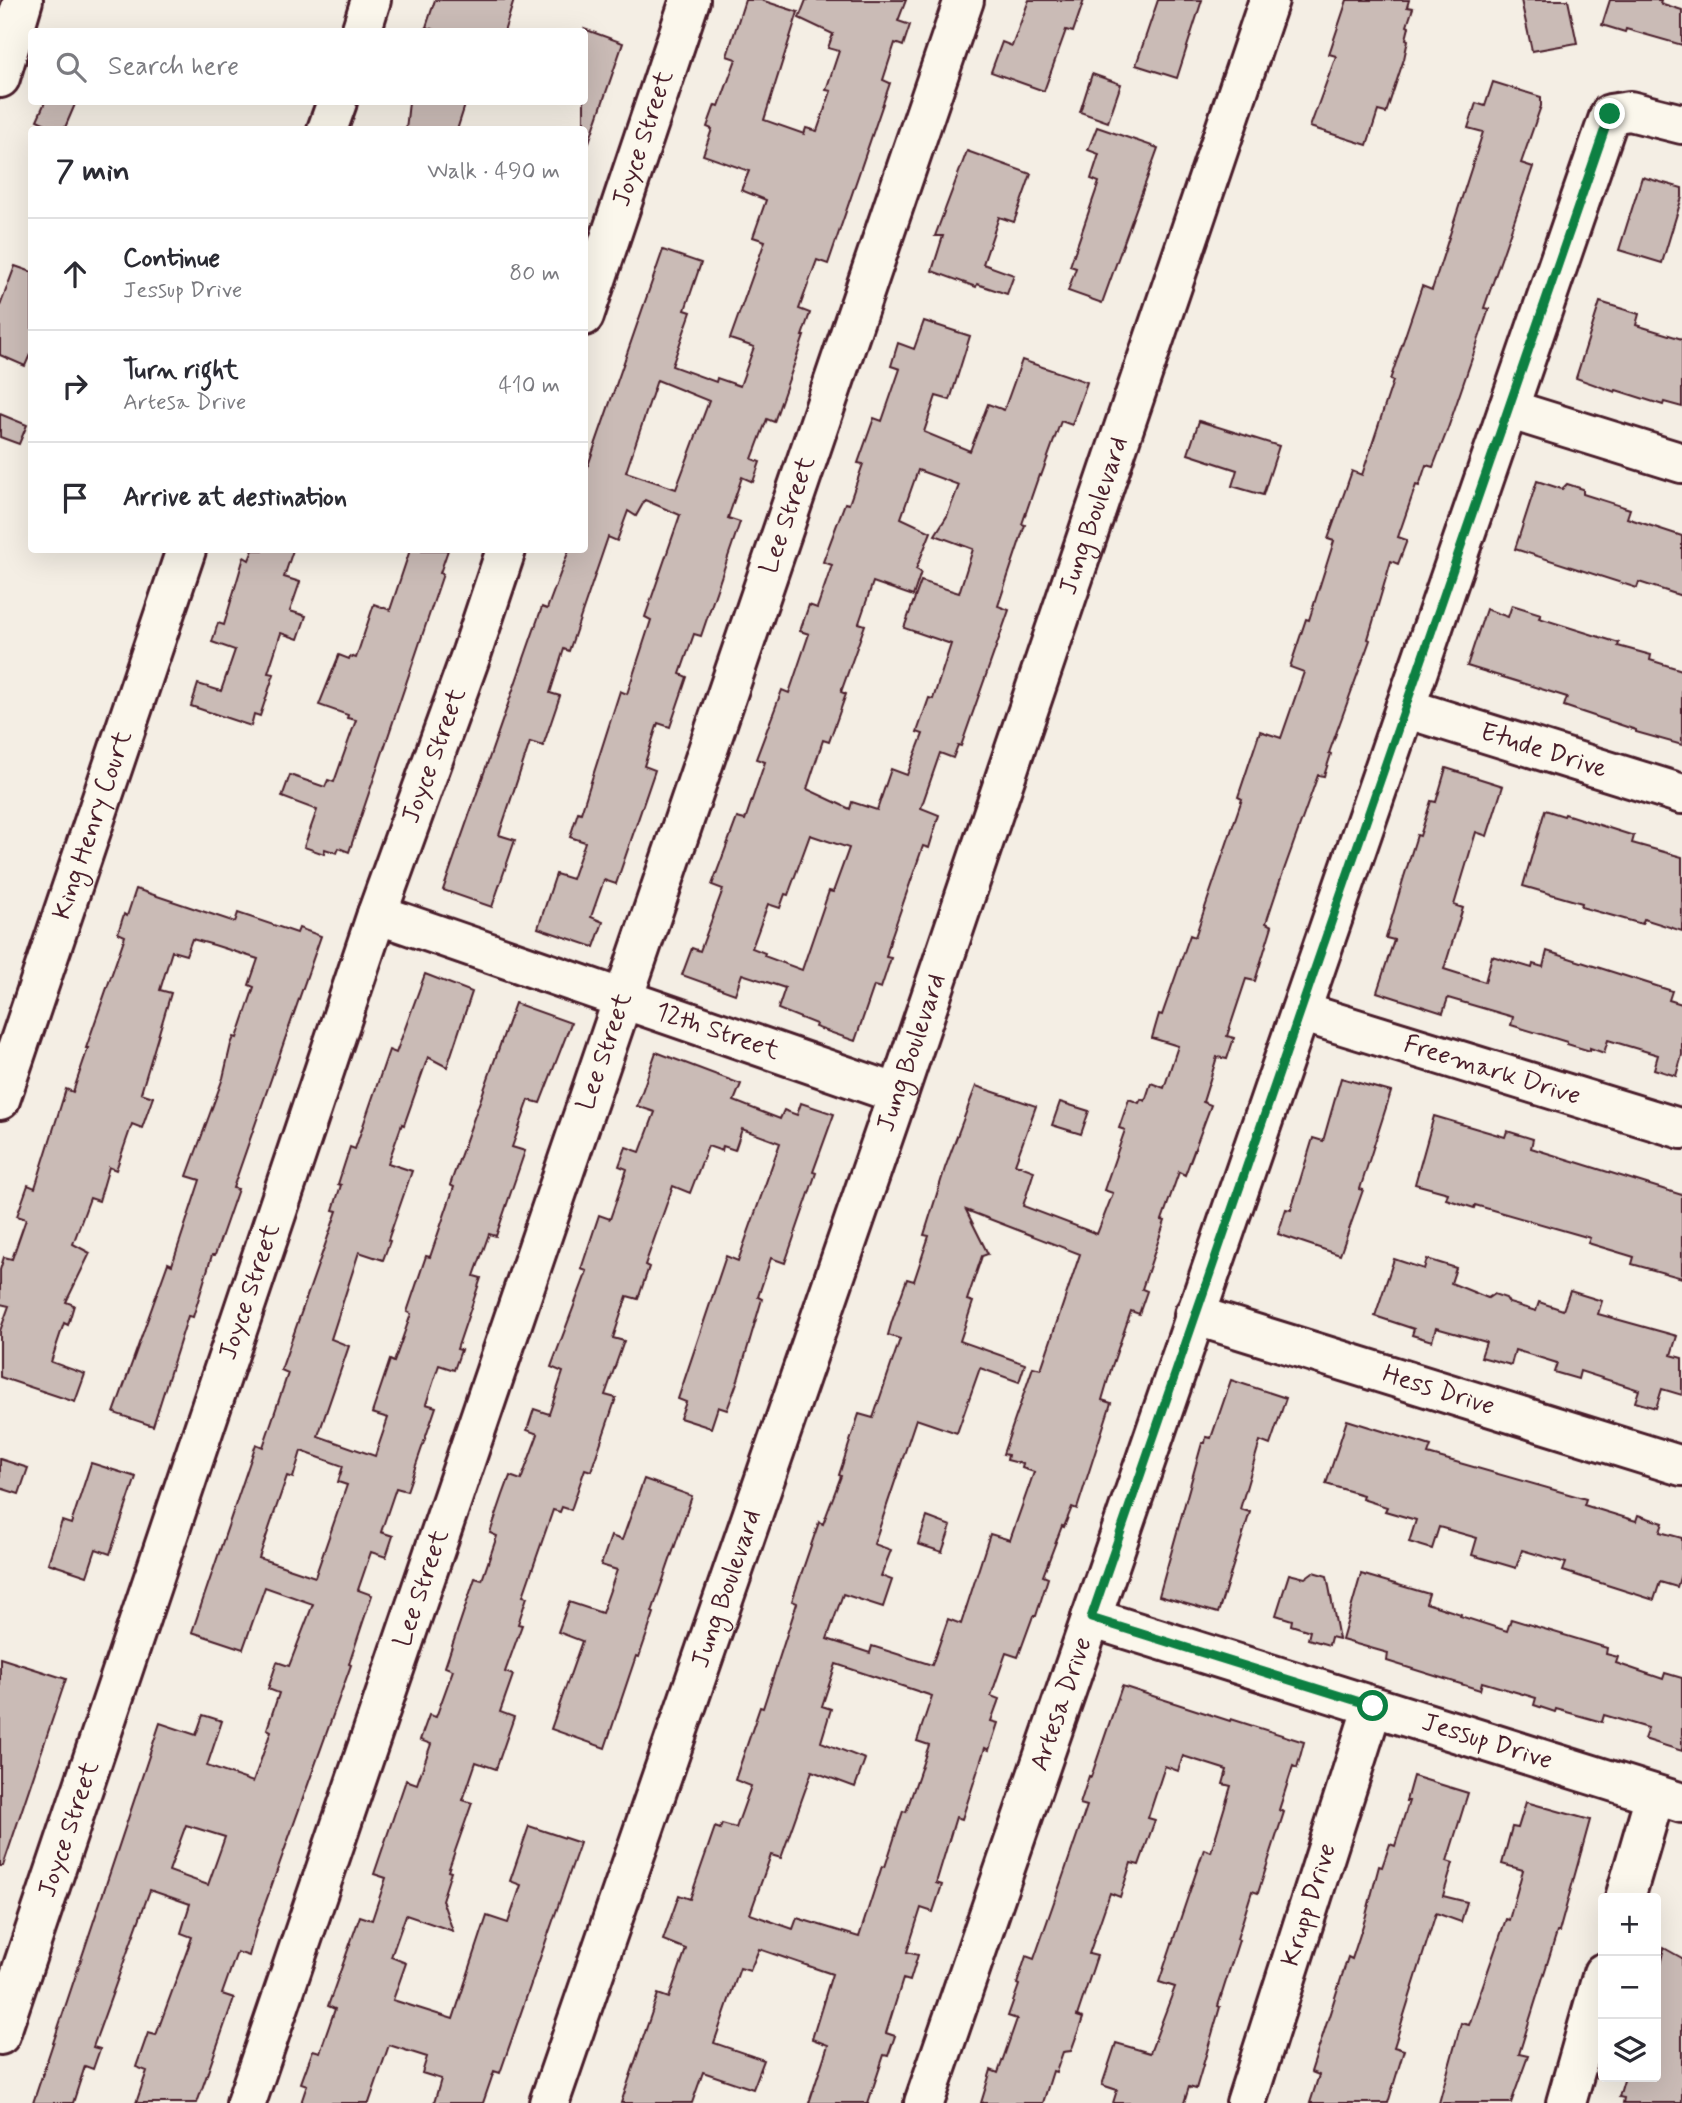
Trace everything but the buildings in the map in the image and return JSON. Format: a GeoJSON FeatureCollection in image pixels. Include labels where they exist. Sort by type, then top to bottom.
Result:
{"type":"FeatureCollection","features":[{"type":"Feature","properties":{"kind":"street"},"geometry":{"type":"LineString","coordinates":[[0,78],[23,0]]}},
{"type":"Feature","properties":{"kind":"street"},"geometry":{"type":"LineString","coordinates":[[361,28],[371,0]]}},
{"type":"Feature","properties":{"kind":"street","name":"Joyce Street"},"geometry":{"type":"LineString","coordinates":[[588,304],[691,0]]}},
{"type":"Feature","properties":{"kind":"street","name":"Lee Street"},"geometry":{"type":"LineString","coordinates":[[246,2103],[964,0]]}},
{"type":"Feature","properties":{"kind":"street","name":"Jung Boulevard"},"geometry":{"type":"LineString","coordinates":[[549,2103],[898,1094],[1269,0]]}},
{"type":"Feature","properties":{"kind":"street"},"geometry":{"type":"LineString","coordinates":[[328,126],[336,105]]}},
{"type":"Feature","properties":{"kind":"street","name":"Artesa Drive"},"geometry":{"type":"LineString","coordinates":[[925,2103],[1194,1315],[1610,114],[1630,111],[1682,124]]}},
{"type":"Feature","properties":{"kind":"street"},"geometry":{"type":"LineString","coordinates":[[1508,409],[1682,463]]}},
{"type":"Feature","properties":{"kind":"street","name":"King Henry Court"},"geometry":{"type":"LineString","coordinates":[[0,1100],[185,553]]}},
{"type":"Feature","properties":{"kind":"street","name":"Joyce Street"},"geometry":{"type":"LineString","coordinates":[[0,2035],[377,914],[505,553]]}},
{"type":"Feature","properties":{"kind":"street","name":"Etude Drive"},"geometry":{"type":"LineString","coordinates":[[1405,708],[1682,794]]}},
{"type":"Feature","properties":{"kind":"street","name":"12th Street"},"geometry":{"type":"LineString","coordinates":[[377,914],[898,1094]]}},
{"type":"Feature","properties":{"kind":"street","name":"Freemark Drive"},"geometry":{"type":"LineString","coordinates":[[1301,1012],[1682,1129]]}},
{"type":"Feature","properties":{"kind":"street","name":"Hess Drive"},"geometry":{"type":"LineString","coordinates":[[1194,1315],[1682,1466]]}},
{"type":"Feature","properties":{"kind":"street","name":"Jessup Drive"},"geometry":{"type":"LineString","coordinates":[[1091,1618],[1669,1799]]}},
{"type":"Feature","properties":{"kind":"street","name":"Krupp Drive"},"geometry":{"type":"LineString","coordinates":[[1246,2103],[1373,1706]]}},
{"type":"Feature","properties":{"kind":"street"},"geometry":{"type":"LineString","coordinates":[[1627,1893],[1669,1799]]}},
{"type":"Feature","properties":{"kind":"street"},"geometry":{"type":"LineString","coordinates":[[1566,2103],[1598,1991]]}},
{"type":"Feature","properties":{"kind":"route"},"geometry":{"type":"LineString","coordinates":[[1373,1706],[1091,1618],[1610,114]]}}]}
